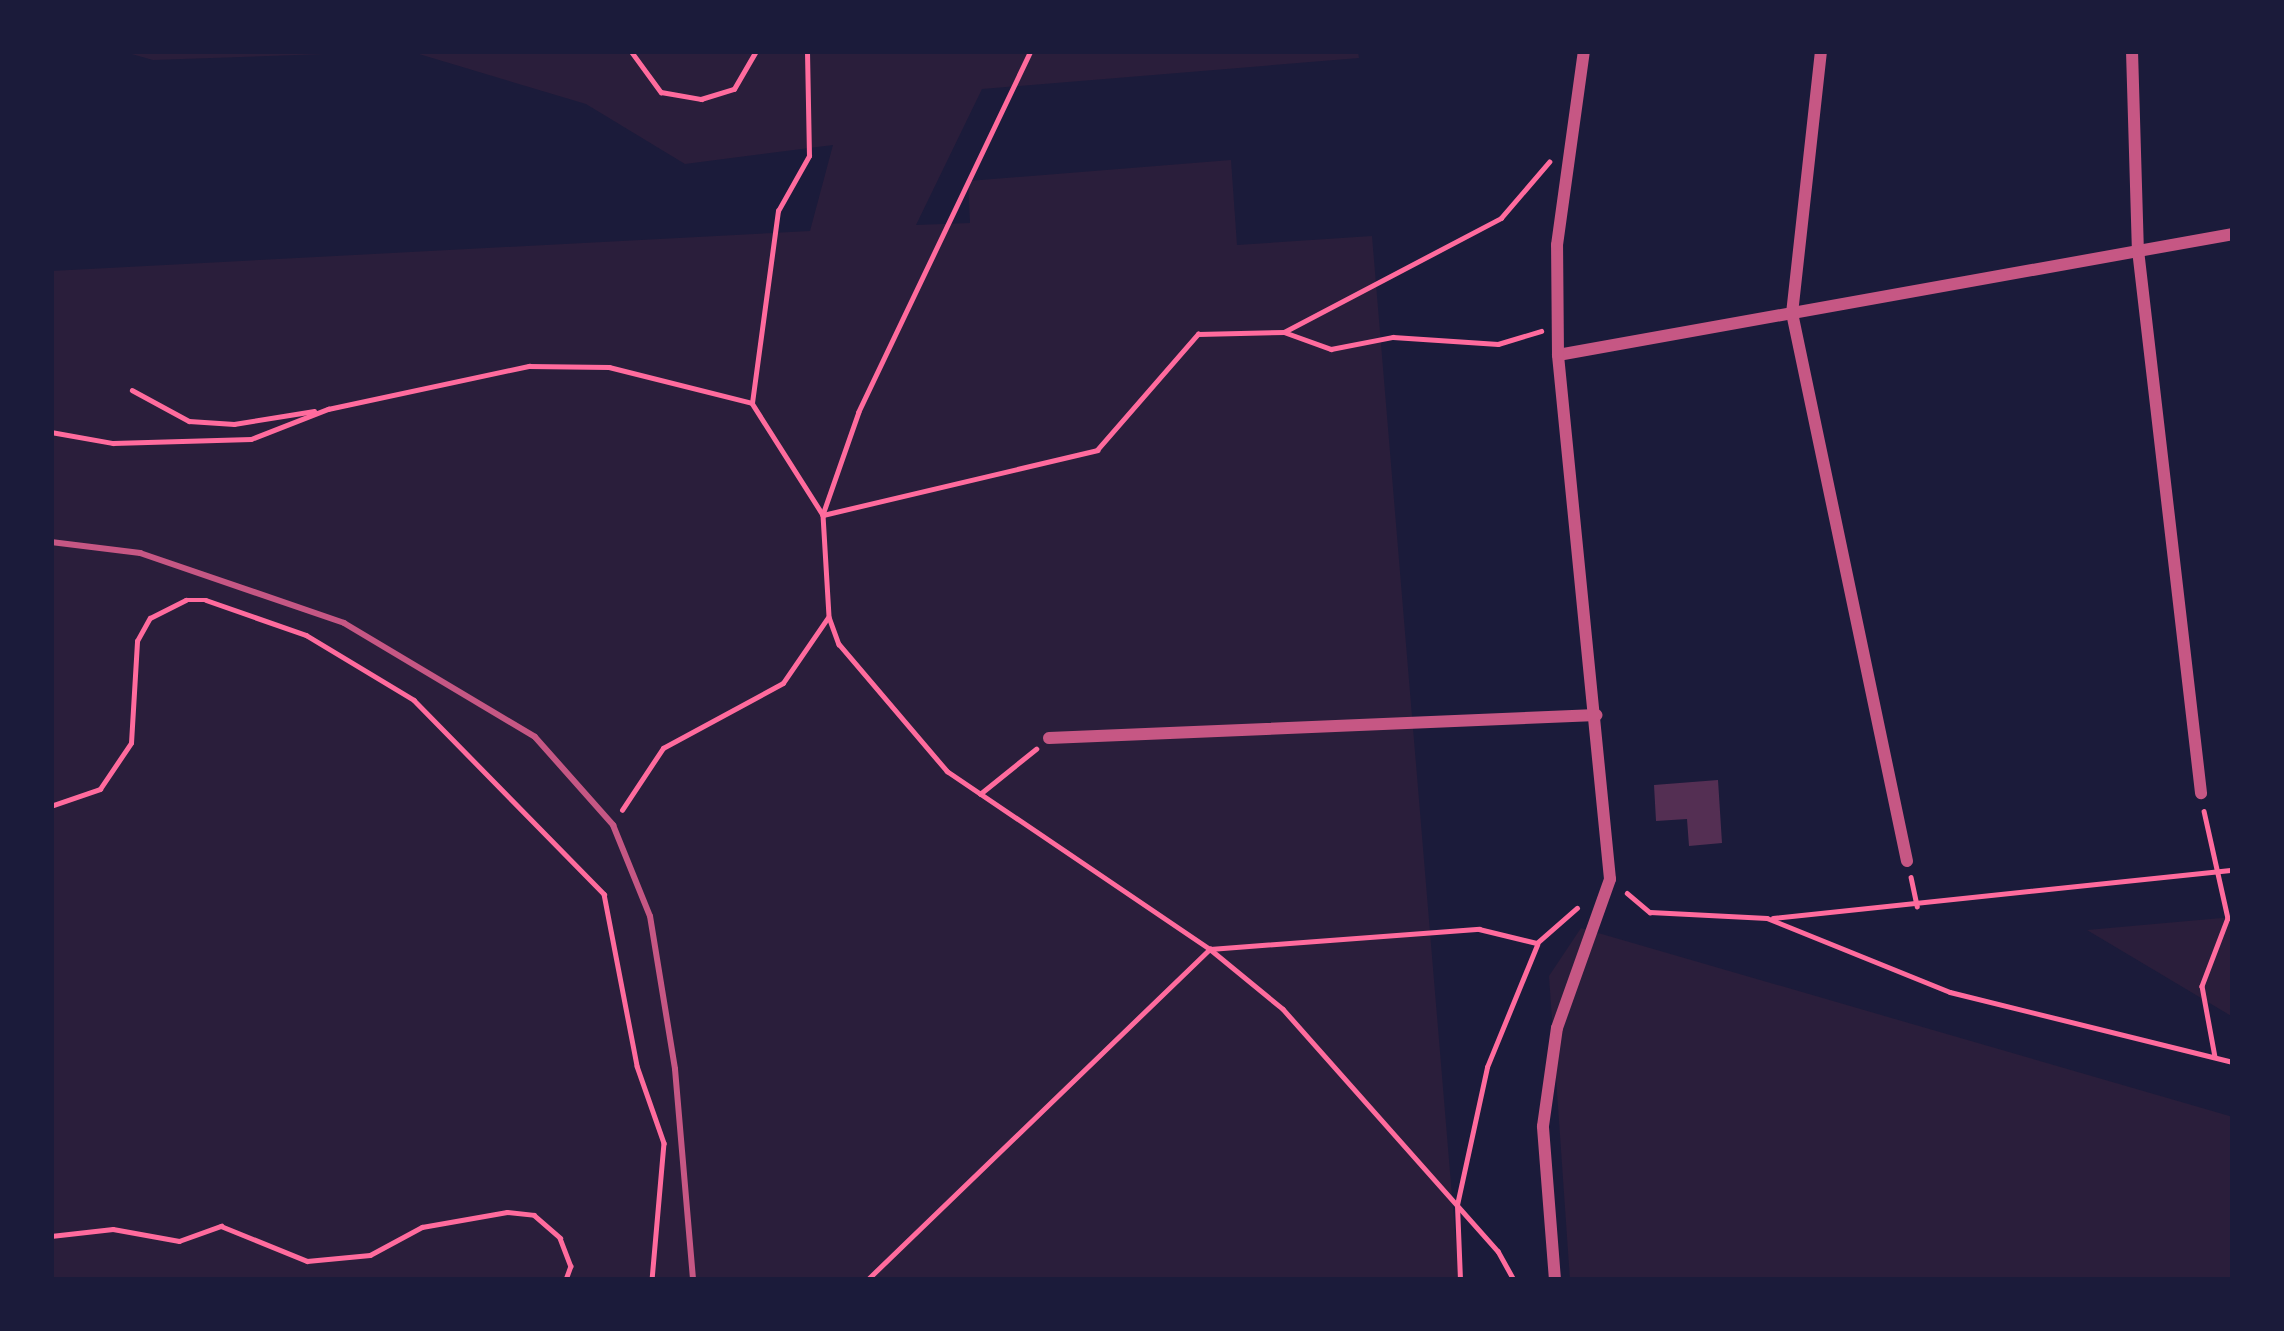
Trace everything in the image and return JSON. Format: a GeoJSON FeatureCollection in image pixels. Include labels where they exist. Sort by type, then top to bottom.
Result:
{"type":"FeatureCollection","features":[{"type":"Feature","properties":{"kind":"street"},"geometry":{"type":"LineString","coordinates":[[1556,1280],[1543,1126],[1557,1028],[1610,879],[1558,355],[1557,244],[1584,51]]}},
{"type":"Feature","properties":{"kind":"street"},"geometry":{"type":"LineString","coordinates":[[1821,51],[1792,313],[1907,861]]}},
{"type":"Feature","properties":{"kind":"street"},"geometry":{"type":"LineString","coordinates":[[2132,51],[2138,250],[2200,793]]}},
{"type":"Feature","properties":{"kind":"street"},"geometry":{"type":"LineString","coordinates":[[1558,355],[2233,234]]}},
{"type":"Feature","properties":{"kind":"street"},"geometry":{"type":"LineString","coordinates":[[1049,738],[1597,715]]}},
{"type":"Feature","properties":{"kind":"lane"},"geometry":{"type":"LineString","coordinates":[[51,542],[140,553],[344,623],[535,737],[613,825],[650,916],[675,1069],[693,1280]]}},
{"type":"Feature","properties":{"kind":"path"},"geometry":{"type":"LineString","coordinates":[[631,51],[661,92],[701,99],[734,89],[756,51]]}},
{"type":"Feature","properties":{"kind":"path"},"geometry":{"type":"LineString","coordinates":[[807,51],[809,156],[778,211],[752,403],[824,514]]}},
{"type":"Feature","properties":{"kind":"path"},"geometry":{"type":"LineString","coordinates":[[1031,51],[859,412],[824,514],[829,616],[839,644],[947,771],[1210,949],[1283,1009],[1457,1204],[1514,1280]]}},
{"type":"Feature","properties":{"kind":"path"},"geometry":{"type":"LineString","coordinates":[[1284,332],[1501,218],[1575,132]]}},
{"type":"Feature","properties":{"kind":"path"},"geometry":{"type":"LineString","coordinates":[[824,514],[1097,450],[1198,334],[1284,332],[1331,349],[1393,337],[1498,344],[1558,326]]}},
{"type":"Feature","properties":{"kind":"path"},"geometry":{"type":"LineString","coordinates":[[132,390],[189,421],[234,424],[570,363],[752,403]]}},
{"type":"Feature","properties":{"kind":"path"},"geometry":{"type":"LineString","coordinates":[[51,432],[113,443],[251,439],[328,410]]}},
{"type":"Feature","properties":{"kind":"path"},"geometry":{"type":"LineString","coordinates":[[51,806],[100,789],[131,743],[137,641],[150,618],[186,600],[206,599],[306,634],[414,700],[604,893],[637,1066],[664,1143],[652,1280]]}},
{"type":"Feature","properties":{"kind":"path"},"geometry":{"type":"LineString","coordinates":[[613,825],[663,748],[783,683],[829,616]]}},
{"type":"Feature","properties":{"kind":"path"},"geometry":{"type":"LineString","coordinates":[[980,794],[1049,738]]}},
{"type":"Feature","properties":{"kind":"path"},"geometry":{"type":"LineString","coordinates":[[2200,793],[2214,872],[2228,918],[2202,986],[2215,1058]]}},
{"type":"Feature","properties":{"kind":"path"},"geometry":{"type":"LineString","coordinates":[[1907,861],[1917,906]]}},
{"type":"Feature","properties":{"kind":"path"},"geometry":{"type":"LineString","coordinates":[[1610,879],[1650,912],[1767,918],[2233,870]]}},
{"type":"Feature","properties":{"kind":"path"},"geometry":{"type":"LineString","coordinates":[[1460,1280],[1457,1204],[1487,1067],[1537,943],[1581,905]]}},
{"type":"Feature","properties":{"kind":"path"},"geometry":{"type":"LineString","coordinates":[[1767,918],[1950,992],[2233,1062]]}},
{"type":"Feature","properties":{"kind":"path"},"geometry":{"type":"LineString","coordinates":[[867,1280],[1210,949],[1479,929],[1537,943]]}},
{"type":"Feature","properties":{"kind":"path"},"geometry":{"type":"LineString","coordinates":[[51,1236],[113,1229],[179,1240],[221,1226],[307,1261],[370,1256],[422,1226],[507,1212],[534,1215],[560,1238],[571,1265],[566,1280]]}},
{"type":"Feature","properties":{"kind":"shaded area"},"geometry":{"type":"Polygon","coordinates":[[[121,51],[409,51],[153,60],[121,51]]]}},
{"type":"Feature","properties":{"kind":"shaded area"},"geometry":{"type":"Polygon","coordinates":[[[409,51],[1358,51],[1359,58],[982,89],[916,225],[970,223],[968,181],[1231,160],[1237,245],[1372,236],[1459,1280],[51,1280],[51,271],[810,231],[833,145],[685,164],[586,104],[409,51]]]}},
{"type":"Feature","properties":{"kind":"shaded area"},"geometry":{"type":"Polygon","coordinates":[[[2233,917],[2233,1017],[2087,930],[2233,917]]]}},
{"type":"Feature","properties":{"kind":"shaded area"},"geometry":{"type":"Polygon","coordinates":[[[1581,928],[2233,1117],[2233,1280],[1570,1280],[1549,976],[1581,928]]]}},
{"type":"Feature","properties":{"kind":"building"},"geometry":{"type":"Polygon","coordinates":[[[1718,780],[1722,843],[1689,846],[1687,819],[1656,821],[1654,785],[1718,780]]]}}]}
